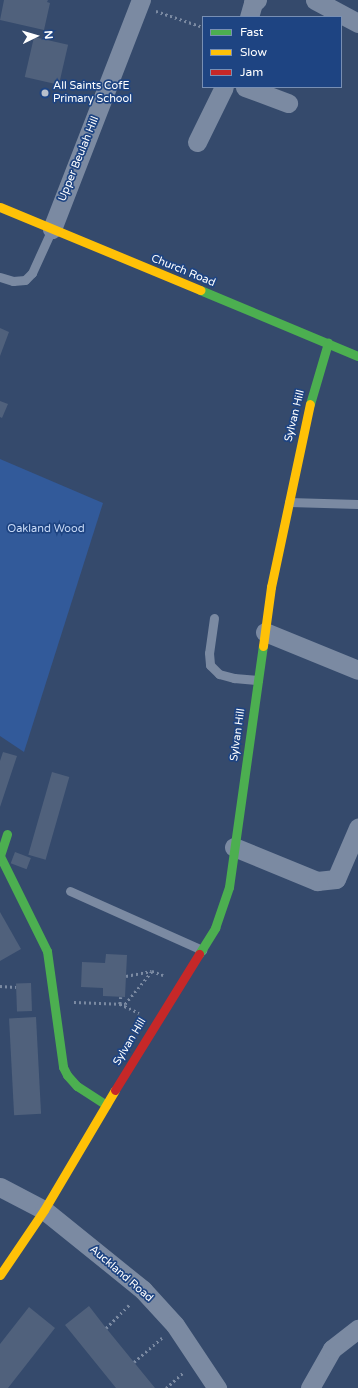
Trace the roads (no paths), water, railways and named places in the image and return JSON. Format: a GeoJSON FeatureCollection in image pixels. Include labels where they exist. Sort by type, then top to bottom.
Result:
{"type":"FeatureCollection","features":[{"type":"Feature","properties":{"kind":"street"},"geometry":{"type":"LineString","coordinates":[[249,16],[253,3],[257,0]]}},
{"type":"Feature","properties":{"kind":"street"},"geometry":{"type":"LineString","coordinates":[[315,0],[358,23]]}},
{"type":"Feature","properties":{"kind":"street","name":"Upper Beulah Hill"},"geometry":{"type":"LineString","coordinates":[[52,228],[140,2]]}},
{"type":"Feature","properties":{"kind":"street"},"geometry":{"type":"LineString","coordinates":[[197,142],[224,88]]}},
{"type":"Feature","properties":{"kind":"street"},"geometry":{"type":"LineString","coordinates":[[248,88],[288,103]]}},
{"type":"Feature","properties":{"kind":"street","name":"Church Road"},"geometry":{"type":"LineString","coordinates":[[0,207],[145,269],[358,356]]}},
{"type":"Feature","properties":{"kind":"street","name":"Sylvan Hill"},"geometry":{"type":"LineString","coordinates":[[0,1275],[44,1210],[180,982],[215,928],[226,894],[234,847],[271,587],[287,502],[311,398],[328,343]]}},
{"type":"Feature","properties":{"kind":"street"},"geometry":{"type":"LineString","coordinates":[[265,632],[358,670]]}},
{"type":"Feature","properties":{"kind":"street"},"geometry":{"type":"LineString","coordinates":[[234,847],[317,881],[336,879],[358,828]]}},
{"type":"Feature","properties":{"kind":"street"},"geometry":{"type":"LineString","coordinates":[[7,834],[0,856],[47,951],[62,1067],[77,1086],[106,1105]]}},
{"type":"Feature","properties":{"kind":"street","name":"Auckland Road"},"geometry":{"type":"LineString","coordinates":[[0,1187],[44,1210],[143,1290],[175,1325],[217,1388]]}},
{"type":"Feature","properties":{"kind":"street"},"geometry":{"type":"LineString","coordinates":[[310,1388],[332,1349],[358,1329]]}},
{"type":"Feature","properties":{"kind":"lane"},"geometry":{"type":"LineString","coordinates":[[0,277],[13,281],[25,280],[32,273],[52,228]]}},
{"type":"Feature","properties":{"kind":"lane"},"geometry":{"type":"LineString","coordinates":[[287,502],[358,504]]}},
{"type":"Feature","properties":{"kind":"lane"},"geometry":{"type":"LineString","coordinates":[[214,618],[209,652],[210,665],[219,674],[234,678],[258,680]]}},
{"type":"Feature","properties":{"kind":"lane"},"geometry":{"type":"LineString","coordinates":[[70,891],[202,950]]}},
{"type":"Feature","properties":{"kind":"place","name":"All Saints CofE Primary School"},"geometry":{"type":"Point","coordinates":[45,93]}},
{"type":"Feature","properties":{"kind":"park label","name":"Oakland Wood"},"geometry":{"type":"Point","coordinates":[46,529]}}]}
